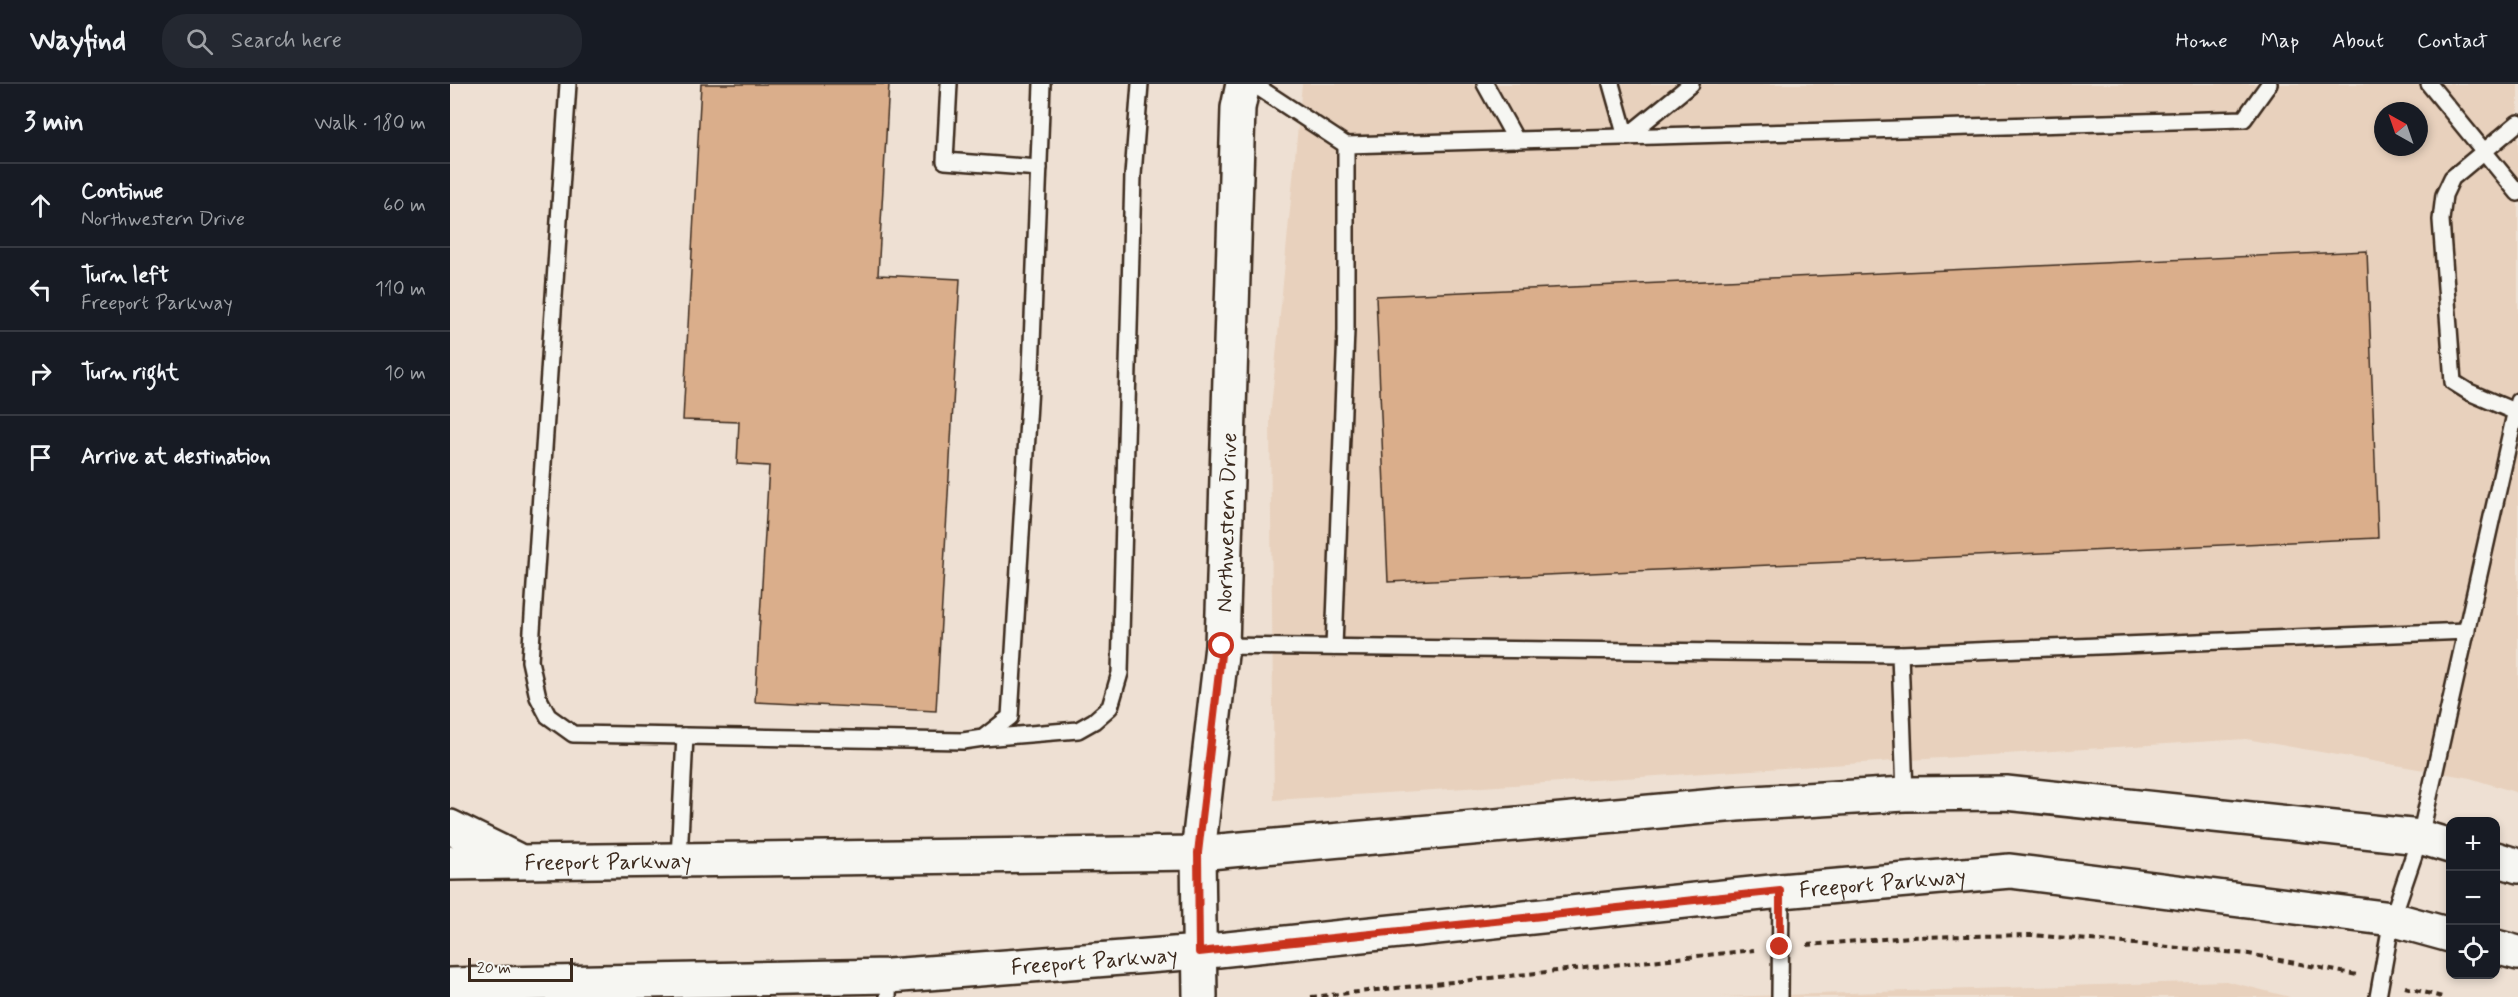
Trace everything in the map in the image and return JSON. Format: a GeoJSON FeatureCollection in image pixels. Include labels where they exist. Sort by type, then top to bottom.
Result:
{"type":"FeatureCollection","features":[{"type":"Feature","properties":{"kind":"main road","name":"Northwestern Drive"},"geometry":{"type":"LineString","coordinates":[[1200,997],[1198,853],[1222,646],[1239,108],[1243,84]]}},
{"type":"Feature","properties":{"kind":"main road","name":"Freeport Parkway"},"geometry":{"type":"LineString","coordinates":[[450,863],[1198,853],[1737,804],[1905,794],[2006,793],[2420,837],[2446,845]]}},
{"type":"Feature","properties":{"kind":"main road"},"geometry":{"type":"LineString","coordinates":[[450,827],[522,862]]}},
{"type":"Feature","properties":{"kind":"main road"},"geometry":{"type":"LineString","coordinates":[[2500,861],[2518,866]]}},
{"type":"Feature","properties":{"kind":"main road","name":"Freeport Parkway"},"geometry":{"type":"LineString","coordinates":[[450,985],[494,990],[889,986],[1780,891],[2010,871],[2392,919],[2446,934]]}},
{"type":"Feature","properties":{"kind":"main road"},"geometry":{"type":"LineString","coordinates":[[2500,948],[2518,953]]}},
{"type":"Feature","properties":{"kind":"lane"},"geometry":{"type":"LineString","coordinates":[[568,84],[530,661],[538,697],[548,716],[573,734],[963,741],[1078,730],[1094,721],[1110,707],[1120,673],[1133,175],[1140,84]]}},
{"type":"Feature","properties":{"kind":"lane"},"geometry":{"type":"LineString","coordinates":[[949,84],[945,161],[1039,168]]}},
{"type":"Feature","properties":{"kind":"lane"},"geometry":{"type":"LineString","coordinates":[[983,738],[1010,717],[1031,370],[1042,84]]}},
{"type":"Feature","properties":{"kind":"lane"},"geometry":{"type":"LineString","coordinates":[[1253,84],[1346,145],[2244,119],[2269,84]]}},
{"type":"Feature","properties":{"kind":"lane"},"geometry":{"type":"LineString","coordinates":[[1485,84],[1516,140]]}},
{"type":"Feature","properties":{"kind":"lane"},"geometry":{"type":"LineString","coordinates":[[1611,84],[1626,137]]}},
{"type":"Feature","properties":{"kind":"lane"},"geometry":{"type":"LineString","coordinates":[[1626,137],[1690,84]]}},
{"type":"Feature","properties":{"kind":"lane"},"geometry":{"type":"LineString","coordinates":[[2429,84],[2518,193]]}},
{"type":"Feature","properties":{"kind":"lane"},"geometry":{"type":"LineString","coordinates":[[2379,997],[2392,919],[2420,837],[2517,406],[2469,392],[2453,382],[2440,220],[2444,195],[2452,178],[2518,123]]}},
{"type":"Feature","properties":{"kind":"lane"},"geometry":{"type":"LineString","coordinates":[[1334,648],[1346,330],[1346,145]]}},
{"type":"Feature","properties":{"kind":"lane"},"geometry":{"type":"LineString","coordinates":[[1222,646],[1900,654],[2467,631]]}},
{"type":"Feature","properties":{"kind":"lane"},"geometry":{"type":"LineString","coordinates":[[1900,654],[1905,794]]}},
{"type":"Feature","properties":{"kind":"lane"},"geometry":{"type":"LineString","coordinates":[[679,859],[685,736]]}},
{"type":"Feature","properties":{"kind":"lane"},"geometry":{"type":"LineString","coordinates":[[1780,891],[1780,997]]}},
{"type":"Feature","properties":{"kind":"path"},"geometry":{"type":"LineString","coordinates":[[1311,997],[1780,947],[1910,937],[2032,935],[2249,954],[2381,980],[2442,997]]}},
{"type":"Feature","properties":{"kind":"shaded area"},"geometry":{"type":"Polygon","coordinates":[[[1302,84],[2518,84],[2518,793],[2470,778],[2246,739],[1274,800],[1270,419],[1302,84]]]}},
{"type":"Feature","properties":{"kind":"shaded area"},"geometry":{"type":"Polygon","coordinates":[[[2226,981],[2290,997],[1721,997],[2226,981]]]}},
{"type":"Feature","properties":{"kind":"building"},"geometry":{"type":"Polygon","coordinates":[[[701,84],[889,84],[878,275],[960,279],[936,711],[755,702],[769,466],[737,464],[739,422],[683,420],[701,84]]]}},
{"type":"Feature","properties":{"kind":"building"},"geometry":{"type":"Polygon","coordinates":[[[2367,251],[2378,538],[1388,582],[1376,296],[2367,251]]]}},
{"type":"Feature","properties":{"kind":"route"},"geometry":{"type":"LineString","coordinates":[[1222,646],[1198,853],[1199,952],[1780,891],[1780,947]]}}]}
